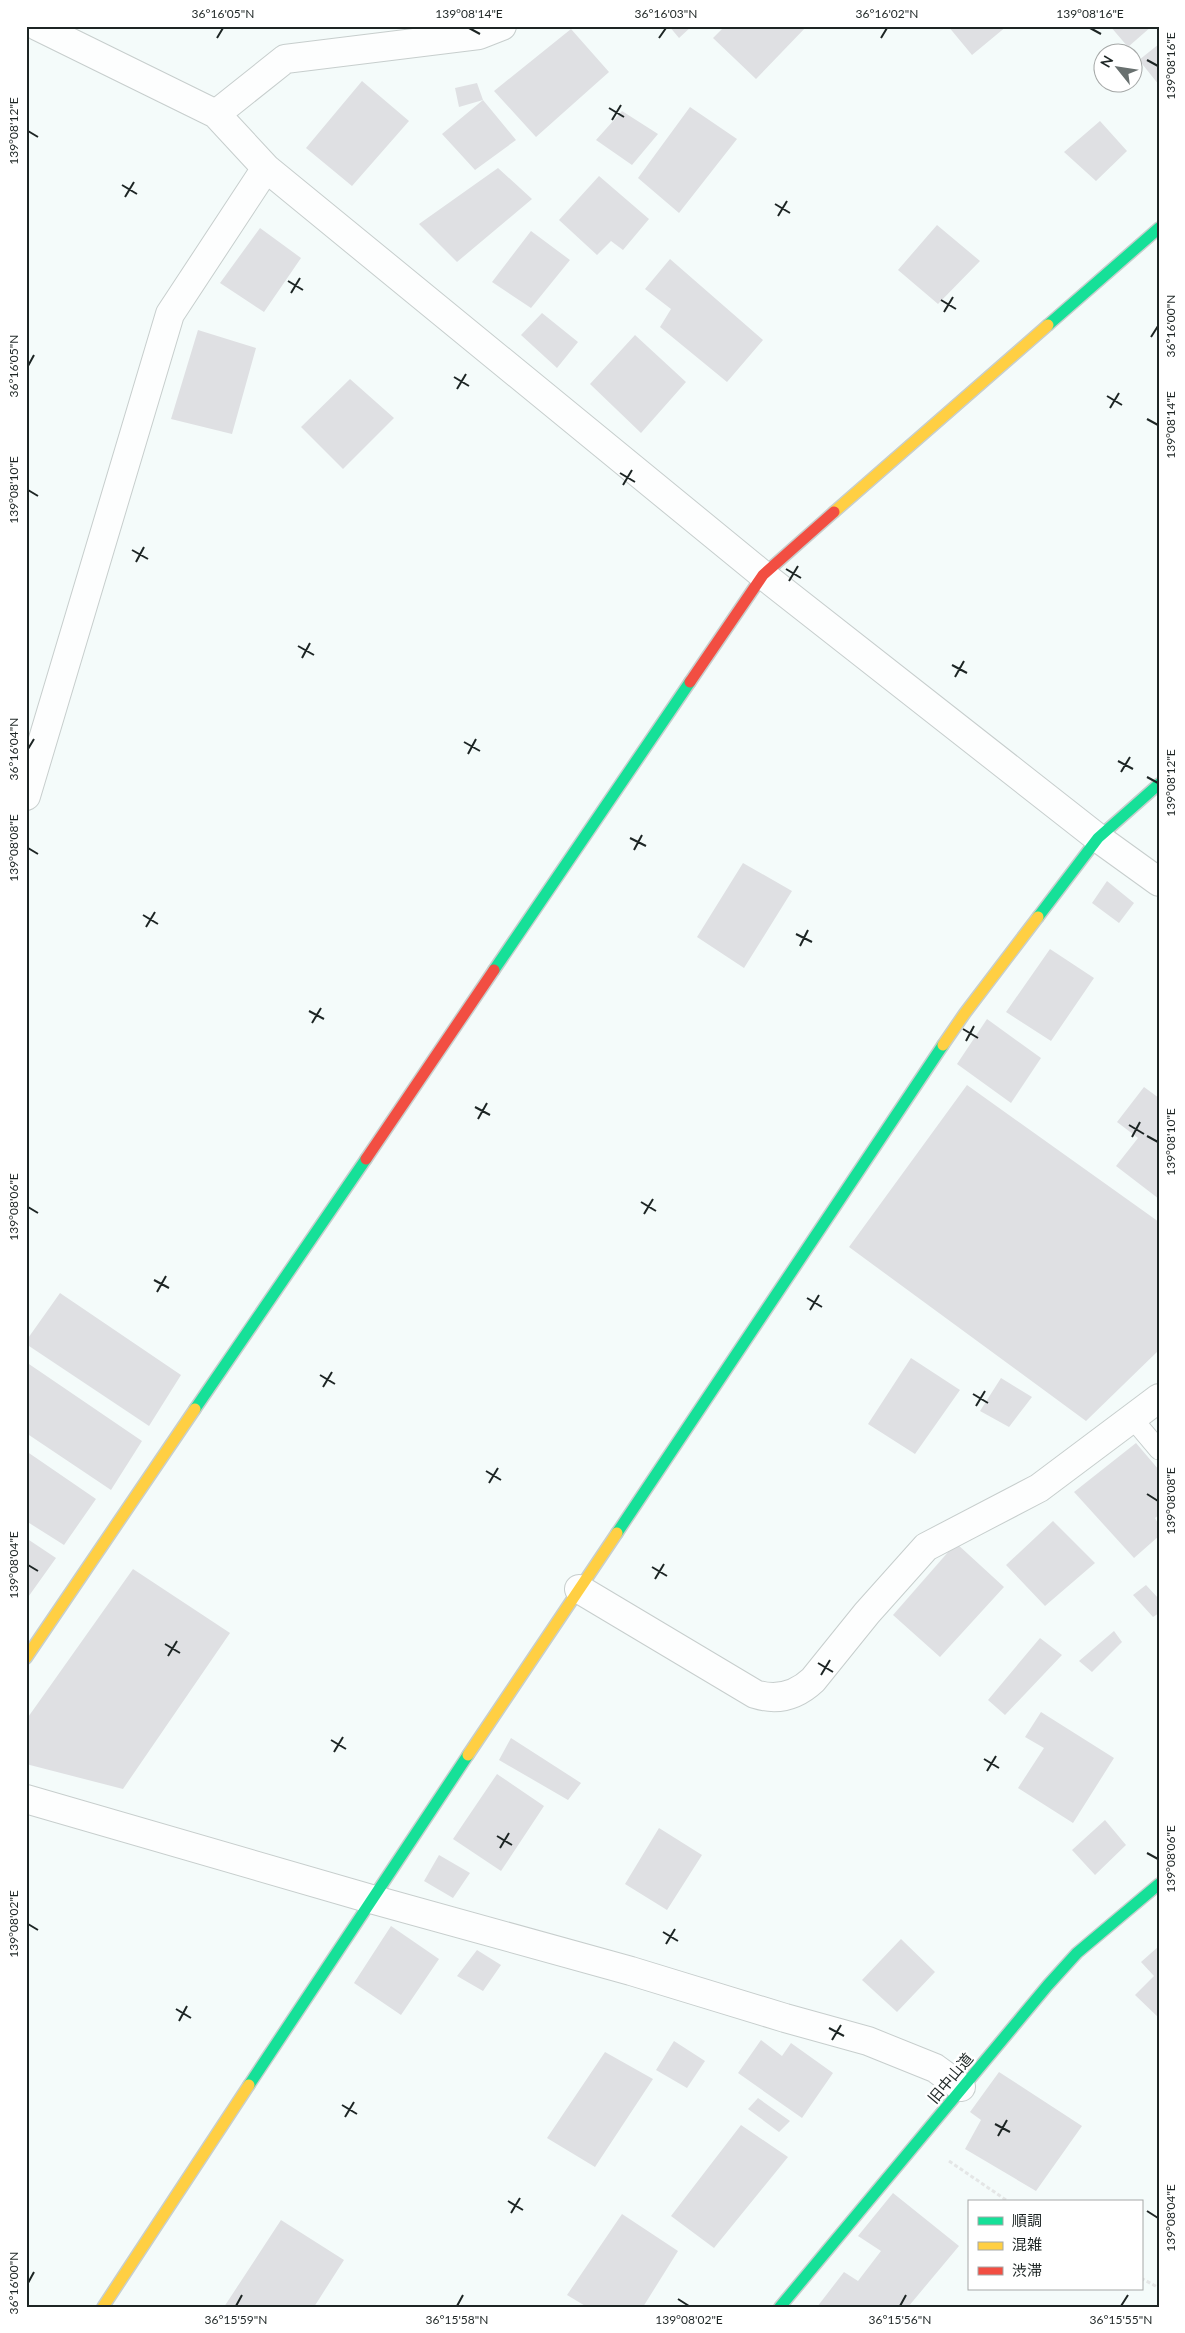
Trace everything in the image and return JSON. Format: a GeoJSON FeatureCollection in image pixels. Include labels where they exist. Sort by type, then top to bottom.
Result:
{"type":"FeatureCollection","features":[{"type":"Feature","properties":{"kind":"street"},"geometry":{"type":"LineString","coordinates":[[37,26],[216,114],[266,168],[762,575],[1098,838],[1159,882]]}},
{"type":"Feature","properties":{"kind":"street"},"geometry":{"type":"LineString","coordinates":[[216,114],[285,59],[394,36],[479,35],[502,26]]}},
{"type":"Feature","properties":{"kind":"street"},"geometry":{"type":"LineString","coordinates":[[26,796],[170,314],[266,168]]}},
{"type":"Feature","properties":{"kind":"street"},"geometry":{"type":"LineString","coordinates":[[26,1658],[762,575],[1159,228]]}},
{"type":"Feature","properties":{"kind":"street"},"geometry":{"type":"LineString","coordinates":[[103,2307],[371,1899],[965,1013],[1098,838],[1159,784]]}},
{"type":"Feature","properties":{"kind":"street"},"geometry":{"type":"LineString","coordinates":[[579,1589],[755,1694],[780,1698],[804,1689],[814,1680],[867,1613],[926,1547],[1039,1488],[1159,1398]]}},
{"type":"Feature","properties":{"kind":"street"},"geometry":{"type":"LineString","coordinates":[[26,1799],[371,1899],[631,1971],[868,2041],[935,2068],[962,2086]]}},
{"type":"Feature","properties":{"kind":"street","name":"旧中山道"},"geometry":{"type":"LineString","coordinates":[[780,2307],[962,2086],[1077,1953],[1159,1884]]}},
{"type":"Feature","properties":{"kind":"lane"},"geometry":{"type":"LineString","coordinates":[[1132,1418],[1159,1450]]}},
{"type":"Feature","properties":{"kind":"path"},"geometry":{"type":"LineString","coordinates":[[917,2140],[1007,2200]]}},
{"type":"Feature","properties":{"kind":"path"},"geometry":{"type":"LineString","coordinates":[[1142,2279],[1159,2288]]}},
{"type":"Feature","properties":{"kind":"building"},"geometry":{"type":"Polygon","coordinates":[[[669,26],[692,26],[679,38],[669,26]]]}},
{"type":"Feature","properties":{"kind":"building"},"geometry":{"type":"Polygon","coordinates":[[[725,26],[807,26],[756,79],[713,38],[725,26]]]}},
{"type":"Feature","properties":{"kind":"building"},"geometry":{"type":"Polygon","coordinates":[[[948,26],[1007,26],[972,55],[948,26]]]}},
{"type":"Feature","properties":{"kind":"building"},"geometry":{"type":"Polygon","coordinates":[[[1110,26],[1152,26],[1134,42],[1124,42],[1110,26]]]}},
{"type":"Feature","properties":{"kind":"building"},"geometry":{"type":"Polygon","coordinates":[[[571,29],[609,72],[536,137],[494,91],[571,29]]]}},
{"type":"Feature","properties":{"kind":"building"},"geometry":{"type":"Polygon","coordinates":[[[1159,44],[1159,85],[1142,64],[1142,58],[1159,44]]]}},
{"type":"Feature","properties":{"kind":"building"},"geometry":{"type":"Polygon","coordinates":[[[362,81],[409,121],[352,186],[306,148],[362,81]]]}},
{"type":"Feature","properties":{"kind":"building"},"geometry":{"type":"Polygon","coordinates":[[[477,83],[483,100],[459,107],[455,88],[477,83]]]}},
{"type":"Feature","properties":{"kind":"building"},"geometry":{"type":"Polygon","coordinates":[[[483,100],[516,140],[475,170],[442,134],[483,100]]]}},
{"type":"Feature","properties":{"kind":"building"},"geometry":{"type":"Polygon","coordinates":[[[690,107],[737,139],[679,213],[638,178],[690,107]]]}},
{"type":"Feature","properties":{"kind":"building"},"geometry":{"type":"Polygon","coordinates":[[[622,111],[658,134],[632,165],[596,140],[622,111]]]}},
{"type":"Feature","properties":{"kind":"building"},"geometry":{"type":"Polygon","coordinates":[[[1100,121],[1127,151],[1096,181],[1064,152],[1100,121]]]}},
{"type":"Feature","properties":{"kind":"building"},"geometry":{"type":"Polygon","coordinates":[[[498,168],[532,199],[457,262],[419,224],[498,168]]]}},
{"type":"Feature","properties":{"kind":"building"},"geometry":{"type":"Polygon","coordinates":[[[599,176],[649,219],[623,250],[611,241],[597,255],[559,220],[599,176]]]}},
{"type":"Feature","properties":{"kind":"building"},"geometry":{"type":"Polygon","coordinates":[[[937,225],[980,261],[938,304],[898,270],[937,225]]]}},
{"type":"Feature","properties":{"kind":"building"},"geometry":{"type":"Polygon","coordinates":[[[260,228],[301,258],[264,312],[220,283],[260,228]]]}},
{"type":"Feature","properties":{"kind":"building"},"geometry":{"type":"Polygon","coordinates":[[[531,231],[570,260],[531,308],[492,282],[531,231]]]}},
{"type":"Feature","properties":{"kind":"building"},"geometry":{"type":"Polygon","coordinates":[[[670,259],[763,340],[727,382],[660,327],[671,309],[645,289],[670,259]]]}},
{"type":"Feature","properties":{"kind":"building"},"geometry":{"type":"Polygon","coordinates":[[[542,313],[578,342],[557,368],[521,335],[542,313]]]}},
{"type":"Feature","properties":{"kind":"building"},"geometry":{"type":"Polygon","coordinates":[[[198,330],[256,348],[232,434],[171,419],[198,330]]]}},
{"type":"Feature","properties":{"kind":"building"},"geometry":{"type":"Polygon","coordinates":[[[635,335],[686,382],[641,433],[590,384],[635,335]]]}},
{"type":"Feature","properties":{"kind":"building"},"geometry":{"type":"Polygon","coordinates":[[[350,379],[394,418],[343,469],[301,427],[350,379]]]}},
{"type":"Feature","properties":{"kind":"building"},"geometry":{"type":"Polygon","coordinates":[[[743,863],[792,891],[744,968],[697,937],[743,863]]]}},
{"type":"Feature","properties":{"kind":"building"},"geometry":{"type":"Polygon","coordinates":[[[1107,881],[1134,903],[1119,923],[1092,903],[1107,881]]]}},
{"type":"Feature","properties":{"kind":"building"},"geometry":{"type":"Polygon","coordinates":[[[1050,949],[1094,978],[1051,1041],[1006,1012],[1050,949]]]}},
{"type":"Feature","properties":{"kind":"building"},"geometry":{"type":"Polygon","coordinates":[[[987,1019],[1041,1058],[1011,1103],[957,1064],[987,1019]]]}},
{"type":"Feature","properties":{"kind":"building"},"geometry":{"type":"Polygon","coordinates":[[[967,1085],[1159,1222],[1159,1350],[1086,1421],[849,1247],[967,1085]]]}},
{"type":"Feature","properties":{"kind":"building"},"geometry":{"type":"Polygon","coordinates":[[[1144,1087],[1159,1098],[1159,1199],[1116,1166],[1138,1138],[1117,1122],[1144,1087]]]}},
{"type":"Feature","properties":{"kind":"building"},"geometry":{"type":"Polygon","coordinates":[[[60,1293],[181,1375],[149,1426],[26,1344],[26,1341],[60,1293]]]}},
{"type":"Feature","properties":{"kind":"building"},"geometry":{"type":"Polygon","coordinates":[[[911,1358],[960,1390],[915,1454],[868,1424],[911,1358]]]}},
{"type":"Feature","properties":{"kind":"building"},"geometry":{"type":"Polygon","coordinates":[[[26,1362],[142,1441],[111,1490],[26,1433],[26,1362]]]}},
{"type":"Feature","properties":{"kind":"building"},"geometry":{"type":"Polygon","coordinates":[[[1001,1378],[1032,1397],[1009,1427],[980,1411],[1001,1378]]]}},
{"type":"Feature","properties":{"kind":"building"},"geometry":{"type":"Polygon","coordinates":[[[1136,1443],[1159,1470],[1159,1515],[1155,1518],[1159,1525],[1159,1536],[1134,1558],[1074,1492],[1136,1443]]]}},
{"type":"Feature","properties":{"kind":"building"},"geometry":{"type":"Polygon","coordinates":[[[26,1451],[96,1499],[64,1545],[26,1521],[26,1451]]]}},
{"type":"Feature","properties":{"kind":"building"},"geometry":{"type":"Polygon","coordinates":[[[1053,1521],[1095,1563],[1045,1606],[1006,1565],[1053,1521]]]}},
{"type":"Feature","properties":{"kind":"building"},"geometry":{"type":"Polygon","coordinates":[[[26,1538],[56,1558],[26,1600],[26,1538]]]}},
{"type":"Feature","properties":{"kind":"building"},"geometry":{"type":"Polygon","coordinates":[[[956,1543],[1004,1587],[940,1657],[893,1615],[956,1543]]]}},
{"type":"Feature","properties":{"kind":"building"},"geometry":{"type":"Polygon","coordinates":[[[133,1569],[230,1633],[123,1789],[26,1764],[26,1720],[133,1569]]]}},
{"type":"Feature","properties":{"kind":"building"},"geometry":{"type":"Polygon","coordinates":[[[1146,1585],[1159,1599],[1159,1613],[1153,1617],[1133,1595],[1146,1585]]]}},
{"type":"Feature","properties":{"kind":"building"},"geometry":{"type":"Polygon","coordinates":[[[1114,1631],[1122,1642],[1092,1672],[1079,1661],[1114,1631]]]}},
{"type":"Feature","properties":{"kind":"building"},"geometry":{"type":"Polygon","coordinates":[[[1040,1638],[1062,1655],[1005,1715],[988,1700],[1040,1638]]]}},
{"type":"Feature","properties":{"kind":"building"},"geometry":{"type":"Polygon","coordinates":[[[1041,1712],[1114,1758],[1073,1823],[1018,1788],[1044,1748],[1025,1737],[1041,1712]]]}},
{"type":"Feature","properties":{"kind":"building"},"geometry":{"type":"Polygon","coordinates":[[[511,1738],[581,1783],[568,1800],[499,1760],[511,1738]]]}},
{"type":"Feature","properties":{"kind":"building"},"geometry":{"type":"Polygon","coordinates":[[[497,1774],[544,1806],[501,1871],[453,1839],[497,1774]]]}},
{"type":"Feature","properties":{"kind":"building"},"geometry":{"type":"Polygon","coordinates":[[[1105,1820],[1126,1845],[1095,1875],[1072,1850],[1105,1820]]]}},
{"type":"Feature","properties":{"kind":"building"},"geometry":{"type":"Polygon","coordinates":[[[659,1828],[702,1855],[667,1910],[625,1884],[659,1828]]]}},
{"type":"Feature","properties":{"kind":"building"},"geometry":{"type":"Polygon","coordinates":[[[439,1855],[470,1873],[453,1898],[424,1881],[439,1855]]]}},
{"type":"Feature","properties":{"kind":"building"},"geometry":{"type":"Polygon","coordinates":[[[391,1926],[439,1959],[401,2015],[354,1983],[391,1926]]]}},
{"type":"Feature","properties":{"kind":"building"},"geometry":{"type":"Polygon","coordinates":[[[901,1939],[935,1972],[897,2012],[862,1980],[901,1939]]]}},
{"type":"Feature","properties":{"kind":"building"},"geometry":{"type":"Polygon","coordinates":[[[1159,1946],[1159,2018],[1135,1995],[1154,1976],[1141,1962],[1159,1946]]]}},
{"type":"Feature","properties":{"kind":"building"},"geometry":{"type":"Polygon","coordinates":[[[477,1950],[501,1965],[483,1991],[457,1976],[477,1950]]]}},
{"type":"Feature","properties":{"kind":"building"},"geometry":{"type":"Polygon","coordinates":[[[761,2040],[782,2056],[791,2043],[833,2073],[802,2118],[738,2073],[761,2040]]]}},
{"type":"Feature","properties":{"kind":"building"},"geometry":{"type":"Polygon","coordinates":[[[674,2041],[705,2061],[687,2088],[656,2070],[674,2041]]]}},
{"type":"Feature","properties":{"kind":"building"},"geometry":{"type":"Polygon","coordinates":[[[605,2052],[653,2079],[595,2167],[547,2138],[605,2052]]]}},
{"type":"Feature","properties":{"kind":"building"},"geometry":{"type":"Polygon","coordinates":[[[999,2072],[1082,2126],[1036,2191],[965,2149],[981,2120],[970,2112],[999,2072]]]}},
{"type":"Feature","properties":{"kind":"building"},"geometry":{"type":"Polygon","coordinates":[[[758,2098],[790,2121],[779,2132],[748,2109],[758,2098]]]}},
{"type":"Feature","properties":{"kind":"building"},"geometry":{"type":"Polygon","coordinates":[[[741,2125],[788,2157],[714,2248],[671,2216],[741,2125]]]}},
{"type":"Feature","properties":{"kind":"building"},"geometry":{"type":"Polygon","coordinates":[[[893,2193],[959,2246],[908,2307],[817,2307],[844,2272],[858,2281],[881,2251],[858,2236],[893,2193]]]}},
{"type":"Feature","properties":{"kind":"building"},"geometry":{"type":"Polygon","coordinates":[[[622,2214],[678,2251],[643,2307],[587,2307],[567,2295],[622,2214]]]}},
{"type":"Feature","properties":{"kind":"building"},"geometry":{"type":"Polygon","coordinates":[[[281,2220],[344,2260],[314,2307],[224,2307],[281,2220]]]}},
{"type":"Feature","properties":{"kind":"traffic: fast"},"geometry":{"type":"LineString","coordinates":[[1048,325],[1159,228]]}},
{"type":"Feature","properties":{"kind":"traffic: fast"},"geometry":{"type":"LineString","coordinates":[[494,970],[690,682]]}},
{"type":"Feature","properties":{"kind":"traffic: fast"},"geometry":{"type":"LineString","coordinates":[[1038,917],[1098,838],[1159,784]]}},
{"type":"Feature","properties":{"kind":"traffic: fast"},"geometry":{"type":"LineString","coordinates":[[617,1533],[943,1045]]}},
{"type":"Feature","properties":{"kind":"traffic: fast"},"geometry":{"type":"LineString","coordinates":[[195,1409],[366,1159]]}},
{"type":"Feature","properties":{"kind":"traffic: fast"},"geometry":{"type":"LineString","coordinates":[[249,2085],[468,1755]]}},
{"type":"Feature","properties":{"kind":"traffic: fast"},"geometry":{"type":"LineString","coordinates":[[780,2307],[1048,1985],[1077,1953],[1159,1884]]}},
{"type":"Feature","properties":{"kind":"traffic: slow"},"geometry":{"type":"LineString","coordinates":[[834,512],[1048,325]]}},
{"type":"Feature","properties":{"kind":"traffic: slow"},"geometry":{"type":"LineString","coordinates":[[943,1045],[1038,917]]}},
{"type":"Feature","properties":{"kind":"traffic: slow"},"geometry":{"type":"LineString","coordinates":[[26,1658],[195,1409]]}},
{"type":"Feature","properties":{"kind":"traffic: slow"},"geometry":{"type":"LineString","coordinates":[[468,1755],[617,1533]]}},
{"type":"Feature","properties":{"kind":"traffic: slow"},"geometry":{"type":"LineString","coordinates":[[103,2307],[249,2085]]}},
{"type":"Feature","properties":{"kind":"traffic: jam"},"geometry":{"type":"LineString","coordinates":[[690,682],[763,575],[834,512]]}},
{"type":"Feature","properties":{"kind":"traffic: jam"},"geometry":{"type":"LineString","coordinates":[[366,1159],[494,970]]}}]}
